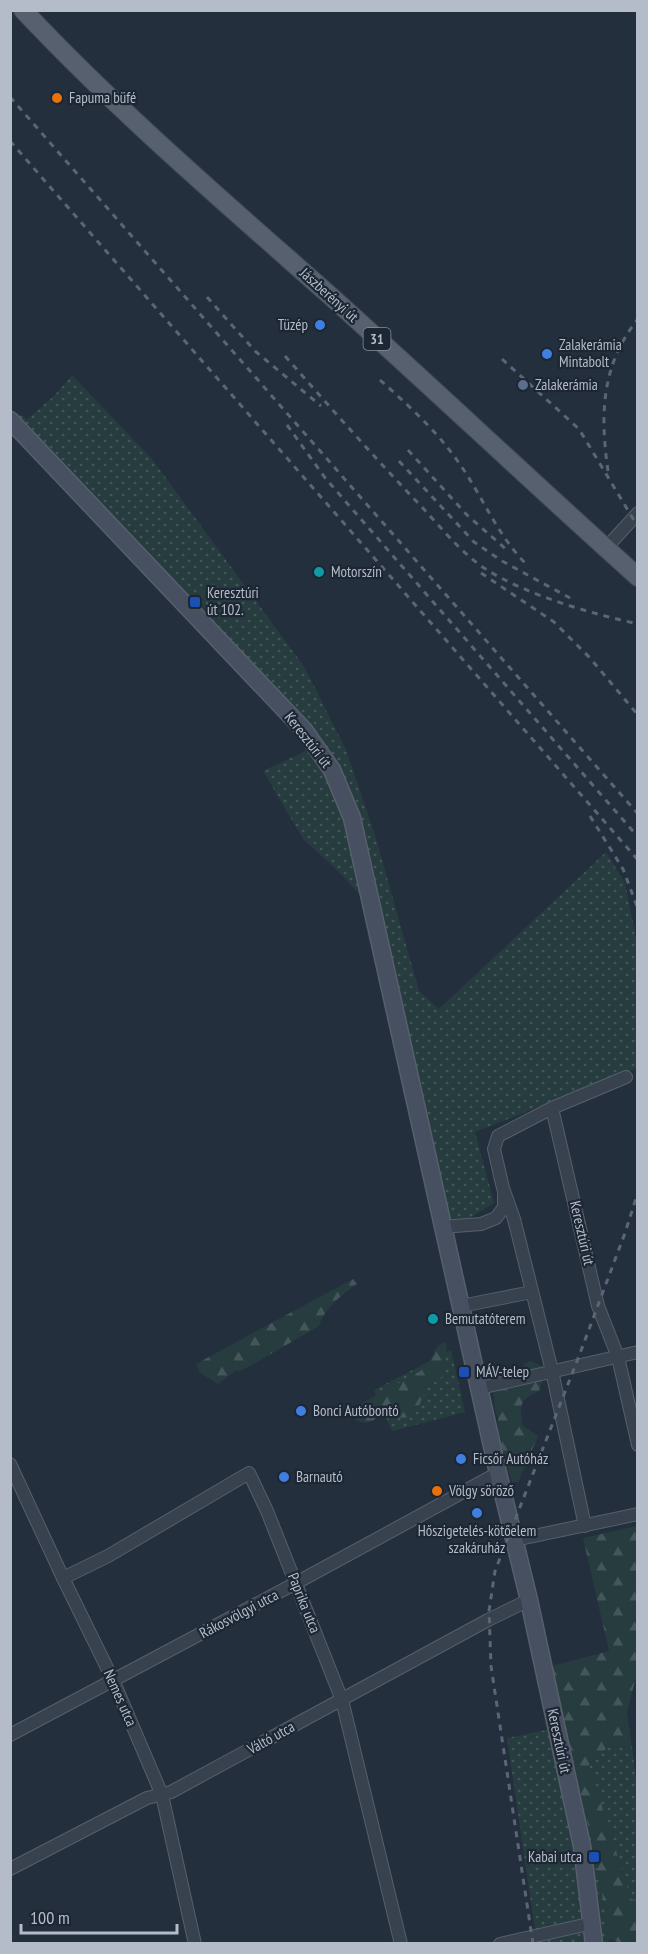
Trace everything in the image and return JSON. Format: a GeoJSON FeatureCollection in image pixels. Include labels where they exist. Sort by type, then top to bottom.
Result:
{"type":"FeatureCollection","features":[{"type":"Feature","properties":{"kind":"main road","name":"Jászberényi út"},"geometry":{"type":"LineString","coordinates":[[23,10],[67,57],[127,114],[638,577]]}},
{"type":"Feature","properties":{"kind":"main road","name":"Keresztúri út"},"geometry":{"type":"LineString","coordinates":[[10,420],[303,730],[332,770],[352,818],[442,1227],[529,1600],[582,1846],[594,1944]]}},
{"type":"Feature","properties":{"kind":"street"},"geometry":{"type":"LineString","coordinates":[[606,548],[638,513]]}},
{"type":"Feature","properties":{"kind":"street"},"geometry":{"type":"LineString","coordinates":[[585,1526],[552,1371],[494,1149],[498,1136],[552,1108],[626,1077]]}},
{"type":"Feature","properties":{"kind":"street","name":"Keresztúri út"},"geometry":{"type":"LineString","coordinates":[[552,1108],[598,1306],[618,1357],[638,1445]]}},
{"type":"Feature","properties":{"kind":"street"},"geometry":{"type":"LineString","coordinates":[[442,1227],[481,1224],[496,1218],[504,1207],[503,1188]]}},
{"type":"Feature","properties":{"kind":"street"},"geometry":{"type":"LineString","coordinates":[[461,1306],[532,1292]]}},
{"type":"Feature","properties":{"kind":"street"},"geometry":{"type":"LineString","coordinates":[[480,1388],[638,1352]]}},
{"type":"Feature","properties":{"kind":"street","name":"Nemes utca"},"geometry":{"type":"LineString","coordinates":[[10,1464],[113,1680],[162,1795],[195,1944]]}},
{"type":"Feature","properties":{"kind":"street","name":"Paprika utca"},"geometry":{"type":"LineString","coordinates":[[63,1578],[108,1556],[249,1473],[267,1511],[342,1700],[401,1944]]}},
{"type":"Feature","properties":{"kind":"street","name":"Rákosvölgyi utca"},"geometry":{"type":"LineString","coordinates":[[10,1735],[296,1584],[498,1473]]}},
{"type":"Feature","properties":{"kind":"street"},"geometry":{"type":"LineString","coordinates":[[515,1540],[638,1514]]}},
{"type":"Feature","properties":{"kind":"street","name":"Váltó utca"},"geometry":{"type":"LineString","coordinates":[[10,1869],[147,1798],[171,1792],[529,1600]]}},
{"type":"Feature","properties":{"kind":"street"},"geometry":{"type":"LineString","coordinates":[[503,1943],[593,1923]]}},
{"type":"Feature","properties":{"kind":"green space"},"geometry":{"type":"Polygon","coordinates":[[[72,375],[152,459],[305,668],[346,750],[375,835],[419,991],[439,1009],[606,852],[625,883],[637,943],[637,1068],[475,1132],[494,1203],[468,1219],[442,1222],[369,905],[340,873],[303,839],[263,771],[312,748],[11,414],[10,409],[27,419],[54,396],[72,375]]]}},
{"type":"Feature","properties":{"kind":"green space"},"geometry":{"type":"Polygon","coordinates":[[[353,1279],[357,1284],[330,1307],[319,1326],[243,1370],[235,1371],[218,1384],[200,1373],[196,1364],[353,1279]]]}},
{"type":"Feature","properties":{"kind":"green space"},"geometry":{"type":"Polygon","coordinates":[[[444,1342],[447,1345],[445,1360],[448,1365],[444,1375],[427,1388],[414,1416],[403,1418],[382,1414],[367,1423],[356,1420],[353,1408],[426,1368],[437,1347],[444,1342]]]}},
{"type":"Feature","properties":{"kind":"green space"},"geometry":{"type":"Polygon","coordinates":[[[451,1350],[465,1412],[392,1431],[374,1390],[451,1350]]]}},
{"type":"Feature","properties":{"kind":"green space"},"geometry":{"type":"Polygon","coordinates":[[[530,1361],[542,1366],[542,1382],[539,1391],[524,1400],[522,1404],[522,1425],[538,1436],[518,1482],[512,1482],[497,1431],[498,1418],[493,1389],[518,1382],[524,1364],[530,1361]]]}},
{"type":"Feature","properties":{"kind":"green space"},"geometry":{"type":"Polygon","coordinates":[[[637,1526],[638,1669],[627,1712],[632,1748],[609,1746],[589,1765],[631,1899],[637,1900],[637,1943],[621,1943],[609,1939],[599,1874],[552,1666],[609,1651],[583,1538],[637,1526]]]}},
{"type":"Feature","properties":{"kind":"green space"},"geometry":{"type":"Polygon","coordinates":[[[566,1726],[599,1874],[609,1939],[607,1943],[537,1943],[507,1738],[566,1726]]]}},
{"type":"Feature","properties":{"kind":"green space"},"geometry":{"type":"Polygon","coordinates":[[[609,1746],[632,1748],[638,1792],[637,1900],[631,1900],[589,1765],[609,1746]]]}},
{"type":"Feature","properties":{"kind":"railway"},"geometry":{"type":"LineString","coordinates":[[10,97],[638,814]]}},
{"type":"Feature","properties":{"kind":"railway"},"geometry":{"type":"LineString","coordinates":[[10,141],[638,860]]}},
{"type":"Feature","properties":{"kind":"railway"},"geometry":{"type":"LineString","coordinates":[[207,297],[255,351],[321,406]]}},
{"type":"Feature","properties":{"kind":"railway"},"geometry":{"type":"LineString","coordinates":[[608,471],[604,430],[606,391],[617,354],[638,319]]}},
{"type":"Feature","properties":{"kind":"railway"},"geometry":{"type":"LineString","coordinates":[[285,356],[450,538],[484,568],[538,595],[579,609],[638,624]]}},
{"type":"Feature","properties":{"kind":"railway"},"geometry":{"type":"LineString","coordinates":[[502,359],[579,429],[638,527]]}},
{"type":"Feature","properties":{"kind":"railway"},"geometry":{"type":"LineString","coordinates":[[380,380],[422,419],[450,451],[468,476],[507,541],[527,565]]}},
{"type":"Feature","properties":{"kind":"railway"},"geometry":{"type":"LineString","coordinates":[[287,425],[326,479],[638,837]]}},
{"type":"Feature","properties":{"kind":"railway"},"geometry":{"type":"LineString","coordinates":[[408,450],[467,515],[507,550]]}},
{"type":"Feature","properties":{"kind":"railway"},"geometry":{"type":"LineString","coordinates":[[399,461],[474,542],[502,561],[570,598]]}},
{"type":"Feature","properties":{"kind":"railway"},"geometry":{"type":"LineString","coordinates":[[481,573],[554,622],[590,658],[638,715]]}},
{"type":"Feature","properties":{"kind":"railway"},"geometry":{"type":"LineString","coordinates":[[590,816],[623,869],[638,909]]}},
{"type":"Feature","properties":{"kind":"railway"},"geometry":{"type":"LineString","coordinates":[[533,1944],[491,1666],[489,1611],[495,1571],[579,1356],[638,1192]]}},
{"type":"Feature","properties":{"kind":"place","name":"Fapuma büfé"},"geometry":{"type":"Point","coordinates":[57,98]}},
{"type":"Feature","properties":{"kind":"place","name":"Tüzép"},"geometry":{"type":"Point","coordinates":[320,325]}},
{"type":"Feature","properties":{"kind":"place","name":"Zalakerámia Mintabolt"},"geometry":{"type":"Point","coordinates":[547,354]}},
{"type":"Feature","properties":{"kind":"place","name":"Zalakerámia"},"geometry":{"type":"Point","coordinates":[523,385]}},
{"type":"Feature","properties":{"kind":"place","name":"Motorszín"},"geometry":{"type":"Point","coordinates":[319,572]}},
{"type":"Feature","properties":{"kind":"place","name":"Keresztúri út 102."},"geometry":{"type":"Point","coordinates":[195,602]}},
{"type":"Feature","properties":{"kind":"place","name":"Bemutatóterem"},"geometry":{"type":"Point","coordinates":[433,1319]}},
{"type":"Feature","properties":{"kind":"place","name":"MÁV-telep"},"geometry":{"type":"Point","coordinates":[464,1372]}},
{"type":"Feature","properties":{"kind":"place","name":"Bonci Autóbontó"},"geometry":{"type":"Point","coordinates":[301,1411]}},
{"type":"Feature","properties":{"kind":"place","name":"Ficsőr Autóház"},"geometry":{"type":"Point","coordinates":[461,1459]}},
{"type":"Feature","properties":{"kind":"place","name":"Barnautó"},"geometry":{"type":"Point","coordinates":[284,1477]}},
{"type":"Feature","properties":{"kind":"place","name":"Völgy söröző"},"geometry":{"type":"Point","coordinates":[437,1491]}},
{"type":"Feature","properties":{"kind":"place","name":"Hőszigetelés-kötőelem szakáruház"},"geometry":{"type":"Point","coordinates":[477,1513]}},
{"type":"Feature","properties":{"kind":"place","name":"Kabai utca"},"geometry":{"type":"Point","coordinates":[594,1857]}}]}
